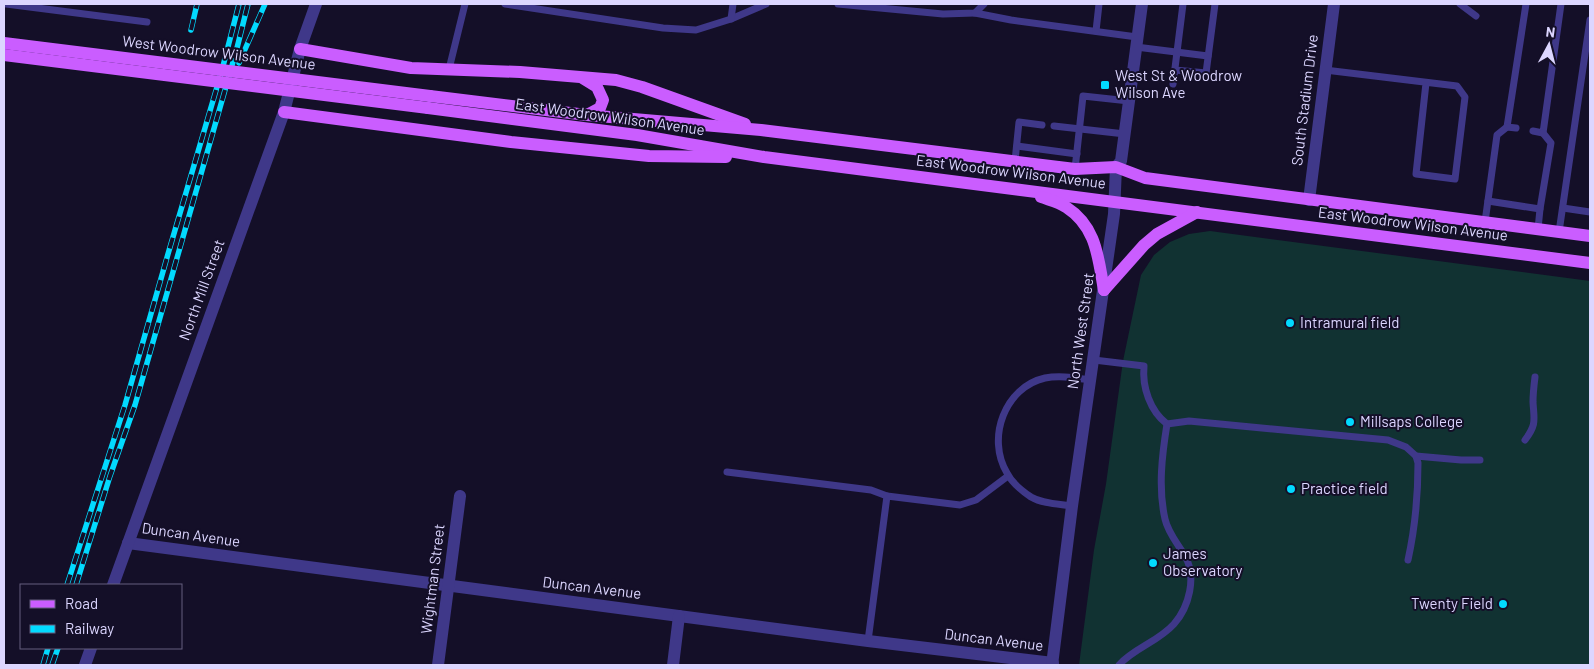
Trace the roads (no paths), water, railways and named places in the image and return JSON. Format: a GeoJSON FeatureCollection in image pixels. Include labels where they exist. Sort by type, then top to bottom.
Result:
{"type":"FeatureCollection","features":[{"type":"Feature","properties":{"kind":"main road","name":"West Woodrow Wilson Avenue"},"geometry":{"type":"LineString","coordinates":[[4,42],[429,102]]}},
{"type":"Feature","properties":{"kind":"main road"},"geometry":{"type":"LineString","coordinates":[[300,49],[412,68],[448,68],[616,80],[642,87],[761,130]]}},
{"type":"Feature","properties":{"kind":"main road","name":"West Woodrow Wilson Avenue"},"geometry":{"type":"LineString","coordinates":[[4,56],[429,102]]}},
{"type":"Feature","properties":{"kind":"main road"},"geometry":{"type":"LineString","coordinates":[[582,78],[597,87],[603,100],[600,108],[587,115]]}},
{"type":"Feature","properties":{"kind":"main road","name":"East Woodrow Wilson Avenue"},"geometry":{"type":"LineString","coordinates":[[429,102],[761,130],[1075,169],[1116,167],[1145,178],[1590,236]]}},
{"type":"Feature","properties":{"kind":"main road","name":"East Woodrow Wilson Avenue"},"geometry":{"type":"LineString","coordinates":[[429,102],[764,157],[1590,263]]}},
{"type":"Feature","properties":{"kind":"main road"},"geometry":{"type":"LineString","coordinates":[[284,112],[511,142],[649,156],[764,157]]}},
{"type":"Feature","properties":{"kind":"main road"},"geometry":{"type":"LineString","coordinates":[[1022,190],[1065,206],[1088,228],[1095,242],[1104,290]]}},
{"type":"Feature","properties":{"kind":"main road"},"geometry":{"type":"LineString","coordinates":[[1104,290],[1144,245],[1157,234],[1197,212]]}},
{"type":"Feature","properties":{"kind":"street","name":"North Mill Street"},"geometry":{"type":"LineString","coordinates":[[113,584],[284,112],[300,49],[316,4]]}},
{"type":"Feature","properties":{"kind":"street","name":"North West Street"},"geometry":{"type":"LineString","coordinates":[[1052,664],[1072,506],[1116,201],[1116,167],[1121,161],[1142,4]]}},
{"type":"Feature","properties":{"kind":"street","name":"South Stadium Drive"},"geometry":{"type":"LineString","coordinates":[[1309,200],[1334,4]]}},
{"type":"Feature","properties":{"kind":"street","name":"Wightman Street"},"geometry":{"type":"LineString","coordinates":[[438,665],[460,496]]}},
{"type":"Feature","properties":{"kind":"street","name":"Duncan Avenue"},"geometry":{"type":"LineString","coordinates":[[128,543],[868,640],[996,661],[1052,664]]}},
{"type":"Feature","properties":{"kind":"street"},"geometry":{"type":"LineString","coordinates":[[673,665],[679,616]]}},
{"type":"Feature","properties":{"kind":"street"},"geometry":{"type":"LineString","coordinates":[[85,665],[91,649]]}},
{"type":"Feature","properties":{"kind":"lane"},"geometry":{"type":"LineString","coordinates":[[6,4],[147,22]]}},
{"type":"Feature","properties":{"kind":"lane"},"geometry":{"type":"LineString","coordinates":[[448,68],[465,4]]}},
{"type":"Feature","properties":{"kind":"lane"},"geometry":{"type":"LineString","coordinates":[[504,4],[663,28],[696,30],[731,19],[766,4]]}},
{"type":"Feature","properties":{"kind":"lane"},"geometry":{"type":"LineString","coordinates":[[731,19],[733,4]]}},
{"type":"Feature","properties":{"kind":"lane"},"geometry":{"type":"LineString","coordinates":[[838,4],[872,5],[943,14],[975,13],[1011,20],[1096,31],[1178,52],[1208,56]]}},
{"type":"Feature","properties":{"kind":"lane"},"geometry":{"type":"LineString","coordinates":[[975,13],[984,4]]}},
{"type":"Feature","properties":{"kind":"lane"},"geometry":{"type":"LineString","coordinates":[[1096,31],[1099,4]]}},
{"type":"Feature","properties":{"kind":"lane"},"geometry":{"type":"LineString","coordinates":[[1173,84],[1183,4]]}},
{"type":"Feature","properties":{"kind":"lane"},"geometry":{"type":"LineString","coordinates":[[1175,70],[1206,73],[1215,4]]}},
{"type":"Feature","properties":{"kind":"lane"},"geometry":{"type":"LineString","coordinates":[[1460,4],[1476,16]]}},
{"type":"Feature","properties":{"kind":"lane"},"geometry":{"type":"LineString","coordinates":[[1485,222],[1497,135],[1507,127],[1526,4]]}},
{"type":"Feature","properties":{"kind":"lane"},"geometry":{"type":"LineString","coordinates":[[1538,229],[1551,143],[1543,132],[1561,4]]}},
{"type":"Feature","properties":{"kind":"lane"},"geometry":{"type":"LineString","coordinates":[[1559,232],[1590,20]]}},
{"type":"Feature","properties":{"kind":"lane"},"geometry":{"type":"LineString","coordinates":[[1325,70],[1457,86],[1465,97],[1455,179],[1416,174],[1426,83]]}},
{"type":"Feature","properties":{"kind":"lane"},"geometry":{"type":"LineString","coordinates":[[1075,169],[1084,96],[1129,101]]}},
{"type":"Feature","properties":{"kind":"lane"},"geometry":{"type":"LineString","coordinates":[[1015,161],[1019,122],[1042,125]]}},
{"type":"Feature","properties":{"kind":"lane"},"geometry":{"type":"LineString","coordinates":[[1054,126],[1125,134]]}},
{"type":"Feature","properties":{"kind":"lane"},"geometry":{"type":"LineString","coordinates":[[1507,127],[1516,128]]}},
{"type":"Feature","properties":{"kind":"lane"},"geometry":{"type":"LineString","coordinates":[[1533,131],[1543,132]]}},
{"type":"Feature","properties":{"kind":"lane"},"geometry":{"type":"LineString","coordinates":[[1017,146],[1077,154]]}},
{"type":"Feature","properties":{"kind":"lane"},"geometry":{"type":"LineString","coordinates":[[1488,201],[1540,209]]}},
{"type":"Feature","properties":{"kind":"lane"},"geometry":{"type":"LineString","coordinates":[[1563,208],[1590,212]]}},
{"type":"Feature","properties":{"kind":"lane"},"geometry":{"type":"LineString","coordinates":[[1094,360],[1144,366],[1145,390],[1159,418],[1167,424],[1189,421],[1388,440],[1406,447],[1416,456],[1418,463],[1416,508],[1408,560]]}},
{"type":"Feature","properties":{"kind":"lane"},"geometry":{"type":"LineString","coordinates":[[1072,506],[1046,503],[1032,497],[1019,488],[1008,476],[1001,457],[998,437],[1000,423],[1013,397],[1027,386],[1044,378],[1056,376],[1091,380]]}},
{"type":"Feature","properties":{"kind":"lane"},"geometry":{"type":"LineString","coordinates":[[1525,440],[1535,423],[1533,402],[1534,377]]}},
{"type":"Feature","properties":{"kind":"lane"},"geometry":{"type":"LineString","coordinates":[[1119,665],[1125,659],[1164,634],[1174,624],[1187,602],[1190,582],[1189,565],[1165,521],[1161,461],[1167,424]]}},
{"type":"Feature","properties":{"kind":"lane"},"geometry":{"type":"LineString","coordinates":[[1416,456],[1480,460]]}},
{"type":"Feature","properties":{"kind":"lane"},"geometry":{"type":"LineString","coordinates":[[727,472],[871,490],[887,496],[964,504],[979,498],[1008,476]]}},
{"type":"Feature","properties":{"kind":"lane"},"geometry":{"type":"LineString","coordinates":[[868,640],[887,496]]}},
{"type":"Feature","properties":{"kind":"railway"},"geometry":{"type":"LineString","coordinates":[[191,30],[197,4]]}},
{"type":"Feature","properties":{"kind":"railway"},"geometry":{"type":"LineString","coordinates":[[67,584],[125,405],[222,70],[239,4]]}},
{"type":"Feature","properties":{"kind":"railway"},"geometry":{"type":"LineString","coordinates":[[76,584],[110,476],[135,405],[248,4]]}},
{"type":"Feature","properties":{"kind":"railway"},"geometry":{"type":"LineString","coordinates":[[239,63],[265,4]]}},
{"type":"Feature","properties":{"kind":"railway"},"geometry":{"type":"LineString","coordinates":[[43,665],[48,649]]}},
{"type":"Feature","properties":{"kind":"railway"},"geometry":{"type":"LineString","coordinates":[[52,665],[58,649]]}},
{"type":"Feature","properties":{"kind":"place","name":"West St & Woodrow Wilson Ave"},"geometry":{"type":"Point","coordinates":[1105,85]}},
{"type":"Feature","properties":{"kind":"place","name":"Intramural field"},"geometry":{"type":"Point","coordinates":[1290,323]}},
{"type":"Feature","properties":{"kind":"place","name":"Millsaps College"},"geometry":{"type":"Point","coordinates":[1350,422]}},
{"type":"Feature","properties":{"kind":"place","name":"Practice field"},"geometry":{"type":"Point","coordinates":[1291,489]}},
{"type":"Feature","properties":{"kind":"place","name":"James Observatory"},"geometry":{"type":"Point","coordinates":[1153,563]}},
{"type":"Feature","properties":{"kind":"place","name":"Twenty Field"},"geometry":{"type":"Point","coordinates":[1503,604]}}]}
